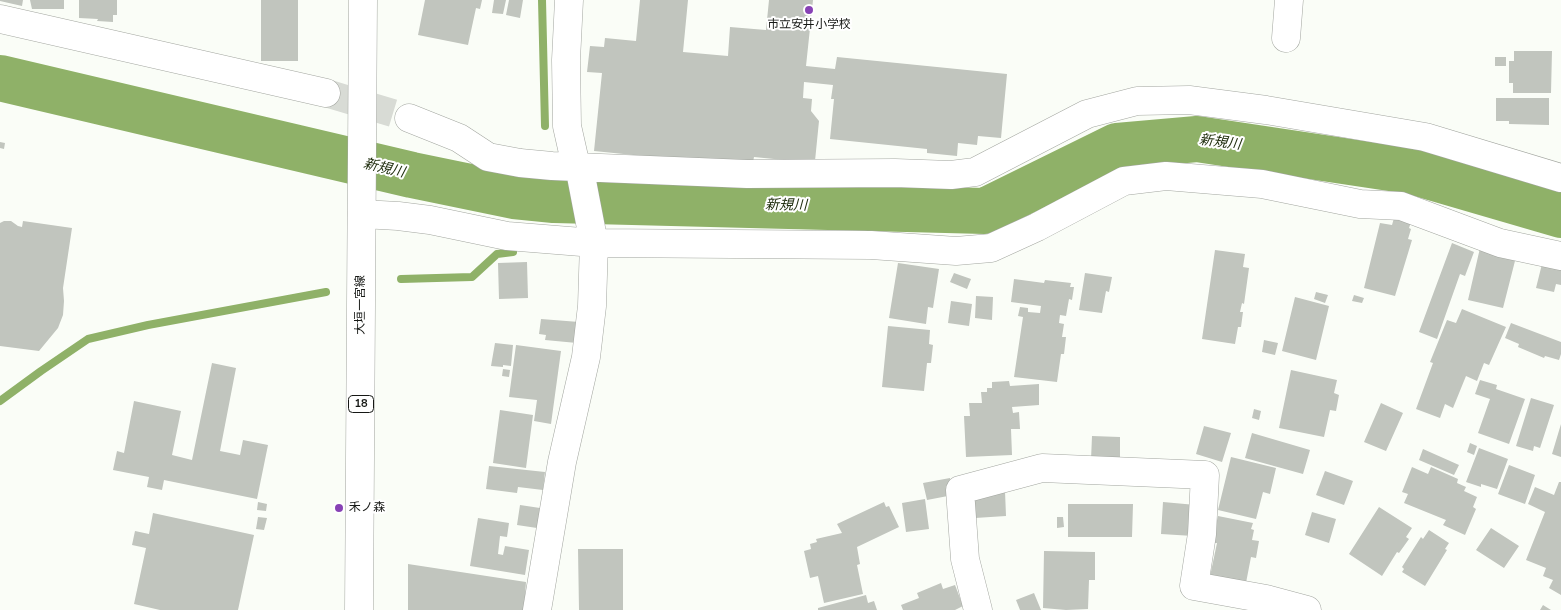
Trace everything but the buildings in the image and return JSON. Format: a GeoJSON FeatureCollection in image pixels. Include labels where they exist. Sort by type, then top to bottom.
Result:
{"type":"FeatureCollection","features":[{"type":"Feature","properties":{"kind":"street","name":"大垣一宮線"},"geometry":{"type":"LineString","coordinates":[[359,610],[363,0]]}},
{"type":"Feature","properties":{"kind":"street"},"geometry":{"type":"LineString","coordinates":[[537,610],[562,462],[586,357],[592,306],[593,238],[579,171],[567,126],[566,60],[569,0]]}},
{"type":"Feature","properties":{"kind":"street"},"geometry":{"type":"LineString","coordinates":[[1286,38],[1289,0]]}},
{"type":"Feature","properties":{"kind":"street"},"geometry":{"type":"LineString","coordinates":[[0,19],[326,93]]}},
{"type":"Feature","properties":{"kind":"street"},"geometry":{"type":"LineString","coordinates":[[409,118],[458,138],[488,157],[579,171],[951,175],[975,172],[1087,114],[1137,101],[1189,100],[1266,110],[1425,137],[1561,178]]}},
{"type":"Feature","properties":{"kind":"street"},"geometry":{"type":"LineString","coordinates":[[362,206],[398,216],[430,220],[507,236],[871,245],[956,251],[991,248],[1037,227],[1124,181],[1166,176],[1262,184],[1360,204],[1401,206],[1500,243],[1561,256]]}},
{"type":"Feature","properties":{"kind":"street"},"geometry":{"type":"LineString","coordinates":[[973,608],[965,559],[960,490],[1042,468],[1205,475],[1202,534],[1194,586],[1266,599],[1307,610]]}},
{"type":"Feature","properties":{"kind":"waterway"},"geometry":{"type":"LineString","coordinates":[[542,0],[545,126]]}},
{"type":"Feature","properties":{"kind":"waterway","name":"新規川"},"geometry":{"type":"LineString","coordinates":[[0,78],[412,175],[514,196],[554,200],[985,211],[1117,146],[1197,139],[1410,171],[1561,215]]}},
{"type":"Feature","properties":{"kind":"waterway"},"geometry":{"type":"LineString","coordinates":[[401,279],[472,277],[497,254],[513,252]]}},
{"type":"Feature","properties":{"kind":"waterway"},"geometry":{"type":"LineString","coordinates":[[0,401],[88,339],[148,325],[326,292]]}},
{"type":"Feature","properties":{"kind":"tunnel"},"geometry":{"type":"LineString","coordinates":[[326,93],[409,118]]}},
{"type":"Feature","properties":{"kind":"place","name":"市立安井小学校"},"geometry":{"type":"Point","coordinates":[809,10]}},
{"type":"Feature","properties":{"kind":"place","name":"禾ノ森"},"geometry":{"type":"Point","coordinates":[339,508]}}]}
